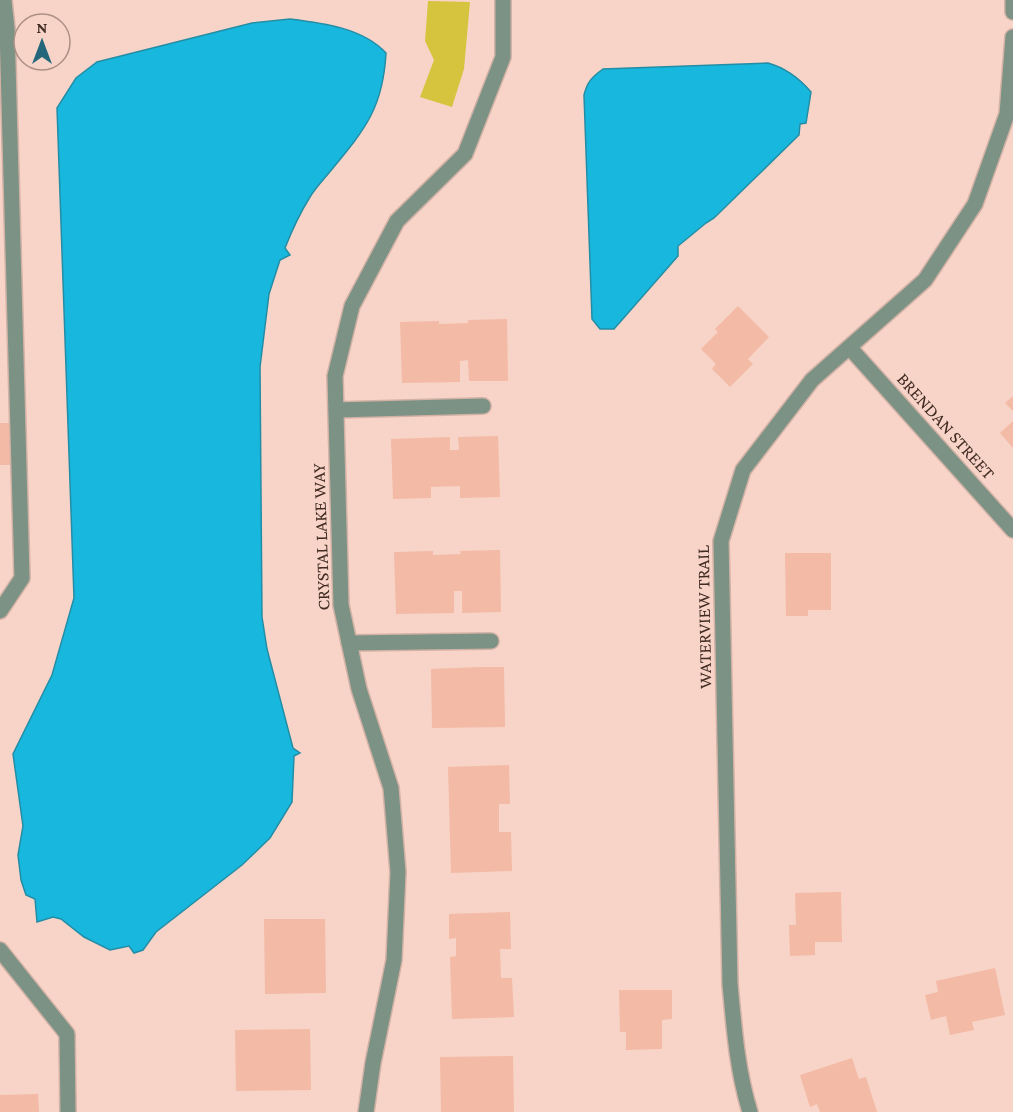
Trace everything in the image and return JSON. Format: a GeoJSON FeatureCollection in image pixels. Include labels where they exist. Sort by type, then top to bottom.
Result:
{"type":"FeatureCollection","features":[{"type":"Feature","properties":{"kind":"street"},"geometry":{"type":"LineString","coordinates":[[0,611],[22,578],[3,29],[4,0]]}},
{"type":"Feature","properties":{"kind":"street","name":"CRYSTAL LAKE WAY"},"geometry":{"type":"LineString","coordinates":[[366,1112],[373,1063],[394,960],[398,872],[391,788],[359,689],[340,605],[335,376],[352,306],[397,221],[465,154],[503,57],[503,0]]}},
{"type":"Feature","properties":{"kind":"street"},"geometry":{"type":"LineString","coordinates":[[1013,0],[1013,12]]}},
{"type":"Feature","properties":{"kind":"street","name":"WATERVIEW TRAIL"},"geometry":{"type":"LineString","coordinates":[[750,1112],[743,1090],[730,984],[721,541],[743,470],[812,380],[925,280],[975,204],[1007,114],[1013,37]]}},
{"type":"Feature","properties":{"kind":"street","name":"BRENDAN STREET"},"geometry":{"type":"LineString","coordinates":[[850,348],[1013,530]]}},
{"type":"Feature","properties":{"kind":"street"},"geometry":{"type":"LineString","coordinates":[[336,410],[483,406]]}},
{"type":"Feature","properties":{"kind":"street"},"geometry":{"type":"LineString","coordinates":[[349,643],[491,641]]}},
{"type":"Feature","properties":{"kind":"street"},"geometry":{"type":"LineString","coordinates":[[0,950],[67,1034],[68,1112]]}},
{"type":"Feature","properties":{"kind":"shaded area"},"geometry":{"type":"Polygon","coordinates":[[[428,1],[470,2],[464,69],[452,107],[420,97],[434,60],[425,41],[428,1]]]}},
{"type":"Feature","properties":{"kind":"water"},"geometry":{"type":"Polygon","coordinates":[[[290,19],[329,25],[354,32],[386,53],[381,88],[371,116],[355,141],[306,203],[285,248],[290,255],[280,260],[269,294],[260,367],[262,617],[267,649],[293,748],[300,753],[294,756],[292,802],[270,838],[242,865],[156,932],[143,950],[134,953],[129,946],[110,950],[84,937],[61,919],[53,917],[37,922],[35,899],[26,895],[21,880],[18,855],[23,826],[13,754],[52,675],[74,598],[57,108],[76,78],[97,62],[252,23],[290,19]]]}},
{"type":"Feature","properties":{"kind":"water"},"geometry":{"type":"Polygon","coordinates":[[[768,63],[792,74],[811,92],[806,123],[800,124],[799,135],[714,218],[678,246],[678,256],[614,329],[600,329],[592,319],[584,95],[588,83],[603,69],[768,63]]]}},
{"type":"Feature","properties":{"kind":"building"},"geometry":{"type":"Polygon","coordinates":[[[738,306],[769,337],[748,359],[753,364],[730,387],[712,369],[716,364],[701,349],[718,332],[715,329],[738,306]]]}},
{"type":"Feature","properties":{"kind":"building"},"geometry":{"type":"Polygon","coordinates":[[[507,319],[508,381],[469,381],[468,360],[460,361],[460,382],[402,383],[400,322],[439,321],[439,324],[468,323],[468,320],[507,319]]]}},
{"type":"Feature","properties":{"kind":"building"},"geometry":{"type":"Polygon","coordinates":[[[1013,396],[1013,411],[1005,403],[1013,396]]]}},
{"type":"Feature","properties":{"kind":"building"},"geometry":{"type":"Polygon","coordinates":[[[1013,421],[1013,448],[1000,433],[1013,421]]]}},
{"type":"Feature","properties":{"kind":"building"},"geometry":{"type":"Polygon","coordinates":[[[0,423],[9,423],[12,465],[0,465],[0,423]]]}},
{"type":"Feature","properties":{"kind":"building"},"geometry":{"type":"Polygon","coordinates":[[[498,436],[500,497],[460,498],[460,486],[431,487],[431,498],[393,499],[391,439],[450,437],[450,450],[459,450],[458,437],[498,436]]]}},
{"type":"Feature","properties":{"kind":"building"},"geometry":{"type":"Polygon","coordinates":[[[500,550],[501,612],[462,613],[462,591],[454,591],[454,613],[396,614],[394,552],[433,551],[433,555],[461,554],[460,551],[500,550]]]}},
{"type":"Feature","properties":{"kind":"building"},"geometry":{"type":"Polygon","coordinates":[[[785,553],[831,553],[831,610],[808,610],[808,616],[786,616],[785,553]]]}},
{"type":"Feature","properties":{"kind":"building"},"geometry":{"type":"Polygon","coordinates":[[[504,667],[505,727],[432,728],[431,669],[504,667]]]}},
{"type":"Feature","properties":{"kind":"building"},"geometry":{"type":"Polygon","coordinates":[[[509,765],[510,804],[499,804],[499,832],[511,832],[512,871],[451,873],[448,767],[509,765]]]}},
{"type":"Feature","properties":{"kind":"building"},"geometry":{"type":"Polygon","coordinates":[[[841,892],[842,942],[815,942],[815,955],[790,956],[789,925],[796,925],[795,893],[841,892]]]}},
{"type":"Feature","properties":{"kind":"building"},"geometry":{"type":"Polygon","coordinates":[[[510,912],[511,949],[500,949],[501,978],[512,978],[514,1017],[452,1019],[450,957],[456,956],[456,938],[449,939],[449,914],[510,912]]]}},
{"type":"Feature","properties":{"kind":"building"},"geometry":{"type":"Polygon","coordinates":[[[264,919],[325,919],[326,993],[265,994],[264,919]]]}},
{"type":"Feature","properties":{"kind":"building"},"geometry":{"type":"Polygon","coordinates":[[[995,968],[1005,1015],[972,1022],[974,1030],[950,1035],[946,1016],[931,1020],[925,995],[938,992],[936,981],[995,968]]]}},
{"type":"Feature","properties":{"kind":"building"},"geometry":{"type":"Polygon","coordinates":[[[619,990],[672,990],[672,1019],[662,1020],[662,1049],[626,1050],[626,1032],[620,1032],[619,990]]]}},
{"type":"Feature","properties":{"kind":"building"},"geometry":{"type":"Polygon","coordinates":[[[310,1029],[311,1090],[236,1091],[235,1030],[310,1029]]]}},
{"type":"Feature","properties":{"kind":"building"},"geometry":{"type":"Polygon","coordinates":[[[513,1056],[514,1112],[441,1112],[440,1057],[513,1056]]]}},
{"type":"Feature","properties":{"kind":"building"},"geometry":{"type":"Polygon","coordinates":[[[852,1058],[859,1079],[866,1077],[877,1112],[820,1112],[817,1104],[810,1107],[800,1075],[852,1058]]]}},
{"type":"Feature","properties":{"kind":"building"},"geometry":{"type":"Polygon","coordinates":[[[38,1094],[39,1112],[0,1112],[0,1095],[38,1094]]]}}]}
